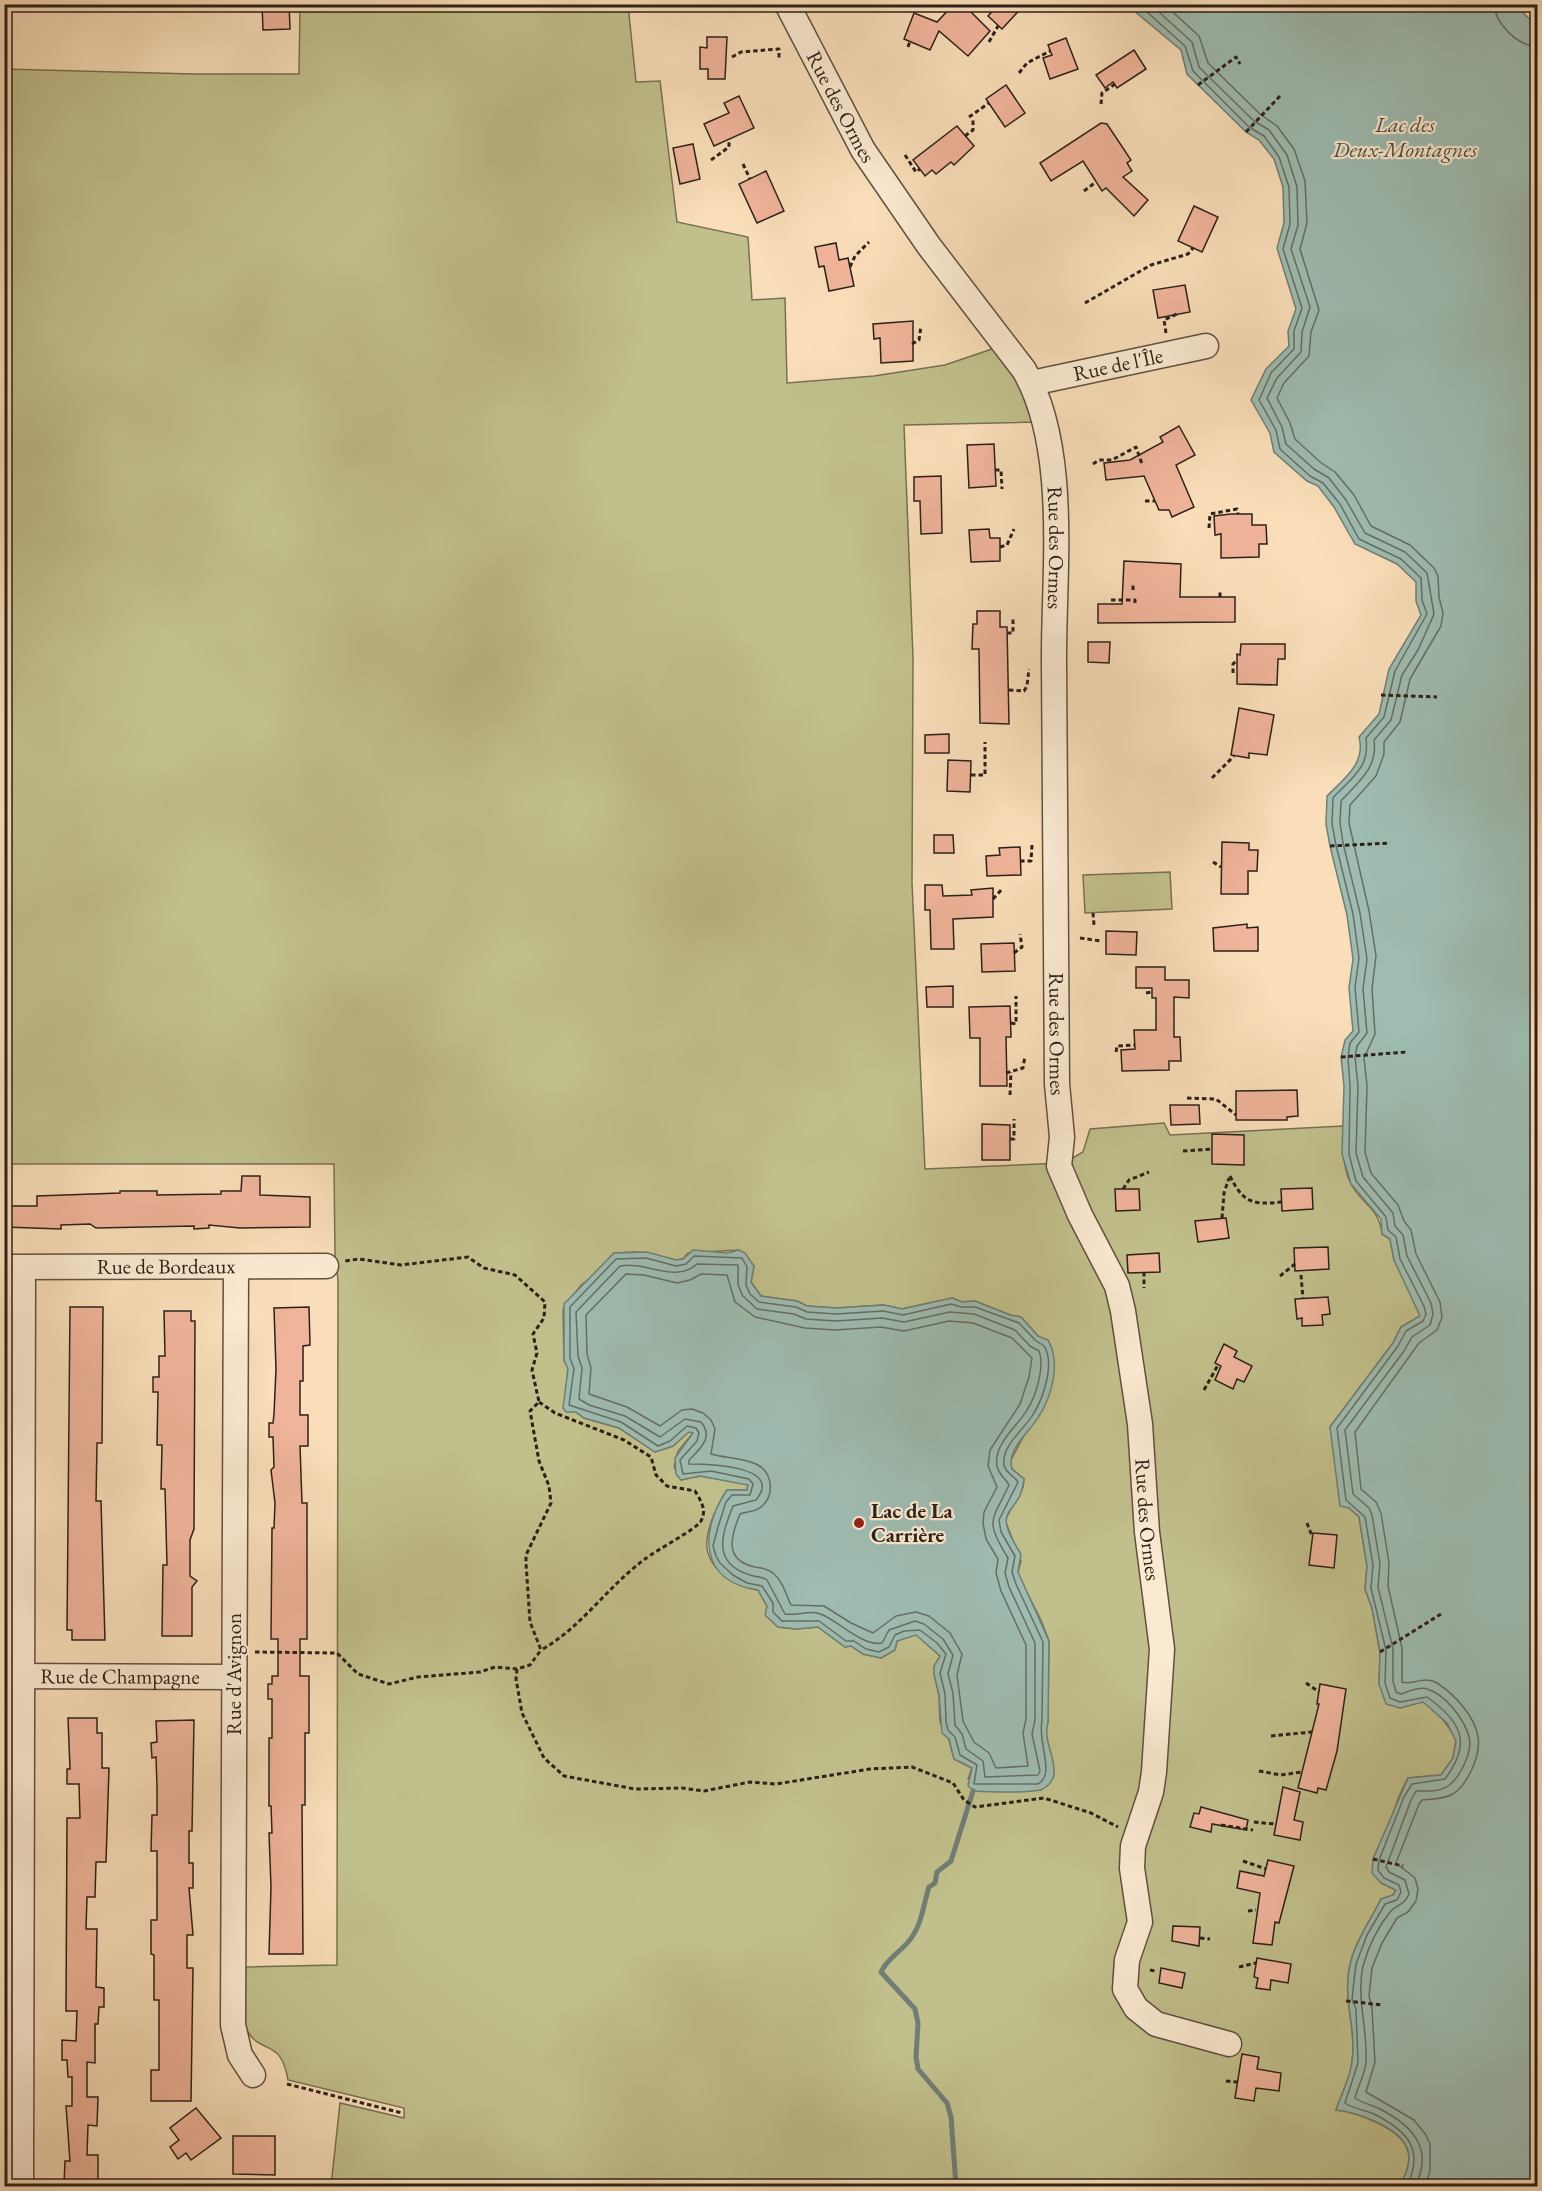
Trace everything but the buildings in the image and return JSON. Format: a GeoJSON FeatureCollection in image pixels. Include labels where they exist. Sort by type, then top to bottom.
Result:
{"type":"FeatureCollection","features":[{"type":"Feature","properties":{"kind":"street","name":"Rue des Ormes"},"geometry":{"type":"LineString","coordinates":[[787,4],[863,150],[910,220],[1032,383],[1043,416],[1056,522],[1054,637],[1057,1084],[1062,1137],[1059,1166],[1120,1297],[1140,1424],[1145,1514],[1162,1649],[1154,1772],[1151,1792],[1136,1832],[1132,1868],[1140,1922],[1124,1971],[1127,1995],[1136,2008],[1156,2024],[1229,2044]]}},
{"type":"Feature","properties":{"kind":"street","name":"Rue de l'Île"},"geometry":{"type":"LineString","coordinates":[[1032,383],[1206,346]]}},
{"type":"Feature","properties":{"kind":"street","name":"Rue de Bordeaux"},"geometry":{"type":"LineString","coordinates":[[14,1268],[326,1266]]}},
{"type":"Feature","properties":{"kind":"street","name":"Rue d'Avignon"},"geometry":{"type":"LineString","coordinates":[[236,1267],[233,2025],[240,2055],[253,2075]]}},
{"type":"Feature","properties":{"kind":"street"},"geometry":{"type":"LineString","coordinates":[[14,1268],[13,1676],[21,2187]]}},
{"type":"Feature","properties":{"kind":"street","name":"Rue de Champagne"},"geometry":{"type":"LineString","coordinates":[[13,1676],[233,1677]]}},
{"type":"Feature","properties":{"kind":"path"},"geometry":{"type":"LineString","coordinates":[[989,42],[998,26]]}},
{"type":"Feature","properties":{"kind":"path"},"geometry":{"type":"LineString","coordinates":[[908,47],[910,41]]}},
{"type":"Feature","properties":{"kind":"path"},"geometry":{"type":"LineString","coordinates":[[732,57],[741,52],[779,49],[779,60]]}},
{"type":"Feature","properties":{"kind":"path"},"geometry":{"type":"LineString","coordinates":[[1019,73],[1027,63],[1050,51]]}},
{"type":"Feature","properties":{"kind":"path"},"geometry":{"type":"LineString","coordinates":[[1198,85],[1236,57],[1240,64]]}},
{"type":"Feature","properties":{"kind":"path"},"geometry":{"type":"LineString","coordinates":[[1101,104],[1102,93],[1115,84]]}},
{"type":"Feature","properties":{"kind":"path"},"geometry":{"type":"LineString","coordinates":[[1246,132],[1281,95]]}},
{"type":"Feature","properties":{"kind":"path"},"geometry":{"type":"LineString","coordinates":[[965,136],[973,130],[971,118],[988,103]]}},
{"type":"Feature","properties":{"kind":"path"},"geometry":{"type":"LineString","coordinates":[[711,160],[729,147],[729,139]]}},
{"type":"Feature","properties":{"kind":"path"},"geometry":{"type":"LineString","coordinates":[[905,155],[916,172],[920,169]]}},
{"type":"Feature","properties":{"kind":"path"},"geometry":{"type":"LineString","coordinates":[[743,164],[750,179]]}},
{"type":"Feature","properties":{"kind":"path"},"geometry":{"type":"LineString","coordinates":[[1084,191],[1096,182]]}},
{"type":"Feature","properties":{"kind":"path"},"geometry":{"type":"LineString","coordinates":[[850,267],[855,256],[869,242]]}},
{"type":"Feature","properties":{"kind":"path"},"geometry":{"type":"LineString","coordinates":[[1085,303],[1151,265],[1188,254],[1193,248]]}},
{"type":"Feature","properties":{"kind":"path"},"geometry":{"type":"LineString","coordinates":[[1169,353],[1164,320],[1177,314]]}},
{"type":"Feature","properties":{"kind":"path"},"geometry":{"type":"LineString","coordinates":[[912,344],[919,340],[921,326]]}},
{"type":"Feature","properties":{"kind":"path"},"geometry":{"type":"LineString","coordinates":[[1093,464],[1099,460],[1112,460],[1136,447],[1142,464]]}},
{"type":"Feature","properties":{"kind":"path"},"geometry":{"type":"LineString","coordinates":[[995,470],[1001,470],[1002,489]]}},
{"type":"Feature","properties":{"kind":"path"},"geometry":{"type":"LineString","coordinates":[[1145,501],[1155,501]]}},
{"type":"Feature","properties":{"kind":"path"},"geometry":{"type":"LineString","coordinates":[[1209,528],[1210,514],[1237,509],[1238,514]]}},
{"type":"Feature","properties":{"kind":"path"},"geometry":{"type":"LineString","coordinates":[[1000,547],[1007,545],[1014,529]]}},
{"type":"Feature","properties":{"kind":"path"},"geometry":{"type":"LineString","coordinates":[[1133,583],[1133,590]]}},
{"type":"Feature","properties":{"kind":"path"},"geometry":{"type":"LineString","coordinates":[[1220,592],[1220,597]]}},
{"type":"Feature","properties":{"kind":"path"},"geometry":{"type":"LineString","coordinates":[[1111,600],[1135,600],[1135,605]]}},
{"type":"Feature","properties":{"kind":"path"},"geometry":{"type":"LineString","coordinates":[[1007,633],[1013,633],[1013,618]]}},
{"type":"Feature","properties":{"kind":"path"},"geometry":{"type":"LineString","coordinates":[[1233,673],[1233,664],[1238,660]]}},
{"type":"Feature","properties":{"kind":"path"},"geometry":{"type":"LineString","coordinates":[[1009,690],[1024,691],[1027,686],[1029,669]]}},
{"type":"Feature","properties":{"kind":"path"},"geometry":{"type":"LineString","coordinates":[[1381,695],[1437,697]]}},
{"type":"Feature","properties":{"kind":"path"},"geometry":{"type":"LineString","coordinates":[[971,775],[985,775],[985,742]]}},
{"type":"Feature","properties":{"kind":"path"},"geometry":{"type":"LineString","coordinates":[[1212,778],[1234,756]]}},
{"type":"Feature","properties":{"kind":"path"},"geometry":{"type":"LineString","coordinates":[[1330,846],[1390,843]]}},
{"type":"Feature","properties":{"kind":"path"},"geometry":{"type":"LineString","coordinates":[[1020,861],[1031,861],[1032,845]]}},
{"type":"Feature","properties":{"kind":"path"},"geometry":{"type":"LineString","coordinates":[[1213,862],[1221,867]]}},
{"type":"Feature","properties":{"kind":"path"},"geometry":{"type":"LineString","coordinates":[[993,899],[1003,888]]}},
{"type":"Feature","properties":{"kind":"path"},"geometry":{"type":"LineString","coordinates":[[1093,912],[1094,925]]}},
{"type":"Feature","properties":{"kind":"path"},"geometry":{"type":"LineString","coordinates":[[1014,953],[1022,947],[1020,934]]}},
{"type":"Feature","properties":{"kind":"path"},"geometry":{"type":"LineString","coordinates":[[1080,938],[1101,941]]}},
{"type":"Feature","properties":{"kind":"path"},"geometry":{"type":"LineString","coordinates":[[1146,993],[1152,992]]}},
{"type":"Feature","properties":{"kind":"path"},"geometry":{"type":"LineString","coordinates":[[1011,1023],[1016,1024],[1016,996]]}},
{"type":"Feature","properties":{"kind":"path"},"geometry":{"type":"LineString","coordinates":[[1116,1052],[1117,1046],[1135,1045]]}},
{"type":"Feature","properties":{"kind":"path"},"geometry":{"type":"LineString","coordinates":[[1341,1057],[1407,1052]]}},
{"type":"Feature","properties":{"kind":"path"},"geometry":{"type":"LineString","coordinates":[[1010,1095],[1008,1073],[1023,1068],[1025,1056]]}},
{"type":"Feature","properties":{"kind":"path"},"geometry":{"type":"LineString","coordinates":[[1187,1098],[1216,1099],[1236,1115]]}},
{"type":"Feature","properties":{"kind":"path"},"geometry":{"type":"LineString","coordinates":[[1010,1139],[1014,1139],[1014,1119]]}},
{"type":"Feature","properties":{"kind":"path"},"geometry":{"type":"LineString","coordinates":[[1184,1151],[1212,1149]]}},
{"type":"Feature","properties":{"kind":"path"},"geometry":{"type":"LineString","coordinates":[[1123,1189],[1129,1180],[1149,1172]]}},
{"type":"Feature","properties":{"kind":"path"},"geometry":{"type":"LineString","coordinates":[[1222,1218],[1224,1193],[1230,1176],[1239,1193],[1248,1201],[1260,1204],[1281,1202]]}},
{"type":"Feature","properties":{"kind":"path"},"geometry":{"type":"LineString","coordinates":[[247,1652],[337,1653],[358,1674],[389,1684],[418,1677],[480,1672],[495,1667],[517,1669],[530,1665],[541,1650],[569,1630],[630,1571],[665,1545],[701,1523],[704,1510],[695,1491],[667,1486],[658,1479],[651,1458],[640,1449],[624,1440],[555,1413],[539,1402],[532,1370],[537,1353],[533,1334],[544,1318],[545,1302],[515,1275],[484,1268],[468,1257],[462,1256],[437,1263],[401,1265],[359,1259],[326,1266]]}},
{"type":"Feature","properties":{"kind":"path"},"geometry":{"type":"LineString","coordinates":[[1280,1276],[1295,1264]]}},
{"type":"Feature","properties":{"kind":"path"},"geometry":{"type":"LineString","coordinates":[[1144,1272],[1144,1288]]}},
{"type":"Feature","properties":{"kind":"path"},"geometry":{"type":"LineString","coordinates":[[1301,1275],[1303,1299]]}},
{"type":"Feature","properties":{"kind":"path"},"geometry":{"type":"LineString","coordinates":[[1204,1390],[1218,1365]]}},
{"type":"Feature","properties":{"kind":"path"},"geometry":{"type":"LineString","coordinates":[[539,1402],[532,1407],[531,1417],[539,1461],[549,1486],[551,1503],[526,1555],[525,1563],[530,1622],[541,1650]]}},
{"type":"Feature","properties":{"kind":"path"},"geometry":{"type":"LineString","coordinates":[[1307,1523],[1312,1536]]}},
{"type":"Feature","properties":{"kind":"path"},"geometry":{"type":"LineString","coordinates":[[1380,1652],[1441,1614]]}},
{"type":"Feature","properties":{"kind":"path"},"geometry":{"type":"LineString","coordinates":[[517,1669],[522,1713],[544,1758],[564,1776],[634,1789],[682,1788],[704,1791],[750,1782],[776,1784],[860,1770],[912,1767],[954,1783],[964,1800],[975,1807],[1044,1798],[1091,1813],[1127,1832],[1136,1832]]}},
{"type":"Feature","properties":{"kind":"path"},"geometry":{"type":"LineString","coordinates":[[1306,1683],[1319,1692]]}},
{"type":"Feature","properties":{"kind":"path"},"geometry":{"type":"LineString","coordinates":[[1271,1736],[1312,1732]]}},
{"type":"Feature","properties":{"kind":"path"},"geometry":{"type":"LineString","coordinates":[[1259,1771],[1281,1775],[1302,1772]]}},
{"type":"Feature","properties":{"kind":"path"},"geometry":{"type":"LineString","coordinates":[[1254,1822],[1275,1824]]}},
{"type":"Feature","properties":{"kind":"path"},"geometry":{"type":"LineString","coordinates":[[1221,1825],[1253,1830]]}},
{"type":"Feature","properties":{"kind":"path"},"geometry":{"type":"LineString","coordinates":[[1373,1859],[1403,1866]]}},
{"type":"Feature","properties":{"kind":"path"},"geometry":{"type":"LineString","coordinates":[[1243,1861],[1266,1869]]}},
{"type":"Feature","properties":{"kind":"path"},"geometry":{"type":"LineString","coordinates":[[1248,1911],[1256,1910]]}},
{"type":"Feature","properties":{"kind":"path"},"geometry":{"type":"LineString","coordinates":[[1200,1938],[1210,1939]]}},
{"type":"Feature","properties":{"kind":"path"},"geometry":{"type":"LineString","coordinates":[[1239,1967],[1256,1964]]}},
{"type":"Feature","properties":{"kind":"path"},"geometry":{"type":"LineString","coordinates":[[1150,1970],[1155,1971]]}},
{"type":"Feature","properties":{"kind":"path"},"geometry":{"type":"LineString","coordinates":[[1346,2001],[1383,2005]]}},
{"type":"Feature","properties":{"kind":"path"},"geometry":{"type":"LineString","coordinates":[[1226,2081],[1238,2082]]}},
{"type":"Feature","properties":{"kind":"path"},"geometry":{"type":"LineString","coordinates":[[287,2084],[402,2113]]}},
{"type":"Feature","properties":{"kind":"shaded area"},"geometry":{"type":"Polygon","coordinates":[[[300,5],[628,5],[636,82],[660,81],[677,222],[748,237],[752,300],[785,298],[787,383],[874,376],[945,365],[995,348],[1018,382],[1036,422],[904,425],[913,658],[912,883],[925,1169],[1064,1163],[1083,1152],[1090,1129],[1164,1123],[1170,1135],[1343,1126],[1344,1161],[1347,1175],[1354,1189],[1377,1217],[1382,1234],[1390,1239],[1394,1260],[1419,1308],[1420,1316],[1401,1327],[1393,1343],[1330,1427],[1349,1508],[1359,1517],[1367,1566],[1365,1589],[1372,1608],[1380,1652],[1379,1684],[1400,1708],[1423,1701],[1442,1719],[1456,1740],[1453,1758],[1441,1775],[1408,1778],[1396,1803],[1389,1829],[1381,1883],[1396,1890],[1393,1895],[1381,1899],[1357,1945],[1348,1974],[1348,1999],[1353,2036],[1352,2062],[1348,2080],[1336,2110],[1375,2122],[1401,2139],[1408,2151],[1409,2161],[1400,2186],[331,2186],[340,2103],[404,2118],[404,2108],[288,2080],[285,2067],[276,2052],[253,2039],[248,2032],[243,2009],[246,1967],[337,1965],[338,1280],[335,1254],[334,1164],[5,1164],[4,69],[299,74],[300,5]],[[739,1250],[688,1253],[683,1259],[676,1260],[636,1252],[614,1253],[599,1272],[581,1285],[563,1310],[564,1360],[568,1368],[566,1391],[576,1412],[584,1418],[619,1428],[655,1452],[673,1446],[689,1431],[693,1433],[678,1451],[674,1467],[681,1480],[700,1476],[748,1484],[747,1490],[727,1490],[710,1525],[707,1548],[713,1564],[719,1571],[733,1581],[758,1590],[767,1606],[766,1615],[778,1627],[796,1629],[818,1627],[845,1647],[851,1646],[863,1654],[881,1658],[895,1650],[897,1641],[916,1634],[940,1656],[934,1674],[939,1695],[940,1722],[949,1739],[954,1759],[972,1768],[968,1779],[1022,1790],[1041,1790],[1054,1773],[1045,1733],[1048,1722],[1049,1641],[1018,1572],[1021,1561],[1005,1520],[1023,1487],[1024,1479],[1012,1469],[1010,1462],[1023,1437],[1038,1336],[1021,1317],[975,1301],[962,1302],[952,1298],[902,1309],[884,1305],[836,1308],[807,1306],[797,1301],[761,1296],[751,1282],[754,1266],[739,1250]]]}},
{"type":"Feature","properties":{"kind":"shaded area"},"geometry":{"type":"Polygon","coordinates":[[[1170,872],[1172,909],[1085,913],[1083,875],[1170,872]]]}},
{"type":"Feature","properties":{"kind":"water","name":"Lac des Deux-Montagnes"},"geometry":{"type":"Polygon","coordinates":[[[1127,5],[1515,5],[1537,26],[1537,2186],[1400,2186],[1409,2161],[1408,2151],[1401,2139],[1375,2121],[1336,2110],[1352,2062],[1353,2036],[1348,1999],[1348,1974],[1351,1961],[1360,1937],[1381,1899],[1393,1895],[1396,1890],[1381,1883],[1372,1873],[1373,1859],[1408,1778],[1441,1775],[1453,1758],[1456,1741],[1447,1723],[1423,1702],[1400,1708],[1386,1704],[1379,1684],[1380,1652],[1372,1608],[1365,1589],[1367,1566],[1359,1517],[1349,1508],[1340,1506],[1330,1427],[1393,1343],[1401,1327],[1420,1316],[1394,1260],[1390,1239],[1382,1234],[1381,1219],[1351,1184],[1342,1154],[1344,1086],[1341,1057],[1345,1040],[1353,1031],[1349,988],[1353,959],[1347,915],[1326,824],[1327,796],[1357,762],[1359,737],[1379,714],[1389,669],[1421,615],[1416,601],[1416,582],[1397,564],[1355,544],[1334,507],[1318,486],[1307,481],[1274,452],[1270,433],[1251,400],[1266,369],[1289,346],[1288,331],[1296,309],[1277,248],[1284,223],[1283,187],[1274,159],[1259,140],[1246,132],[1187,74],[1181,50],[1127,5]]]}},
{"type":"Feature","properties":{"kind":"water","name":"Lac de La Carrière"},"geometry":{"type":"Polygon","coordinates":[[[693,1250],[727,1253],[739,1250],[745,1253],[754,1266],[751,1282],[761,1296],[797,1301],[807,1306],[836,1308],[884,1305],[902,1309],[952,1298],[962,1302],[975,1301],[1021,1317],[1038,1336],[1048,1340],[1054,1358],[1051,1389],[1044,1408],[1012,1455],[1012,1469],[1024,1479],[1021,1492],[1006,1518],[1011,1538],[1021,1554],[1018,1572],[1049,1641],[1047,1735],[1054,1776],[1045,1787],[1034,1791],[998,1792],[974,1791],[968,1786],[972,1768],[954,1759],[949,1739],[942,1733],[939,1695],[934,1674],[934,1666],[940,1656],[916,1635],[897,1641],[895,1650],[881,1658],[863,1654],[851,1646],[845,1647],[818,1627],[796,1629],[778,1627],[765,1615],[767,1606],[758,1590],[739,1585],[724,1577],[715,1566],[710,1552],[709,1538],[712,1522],[727,1490],[747,1490],[748,1485],[700,1476],[681,1480],[676,1474],[675,1458],[693,1433],[689,1432],[673,1446],[655,1452],[619,1428],[584,1418],[576,1412],[566,1412],[563,1408],[568,1369],[564,1360],[564,1304],[614,1253],[647,1252],[676,1260],[683,1259],[693,1250]]]}},
{"type":"Feature","properties":{"kind":"waterway"},"geometry":{"type":"LineString","coordinates":[[956,2186],[951,2117],[947,2103],[918,2069],[916,2057],[918,2023],[915,2009],[881,1972],[909,1941],[917,1928],[929,1887],[935,1883],[937,1872],[951,1861],[973,1791]]}},
{"type":"Feature","properties":{"kind":"place","name":"Lac de La Carrière"},"geometry":{"type":"Point","coordinates":[859,1523]}}]}
